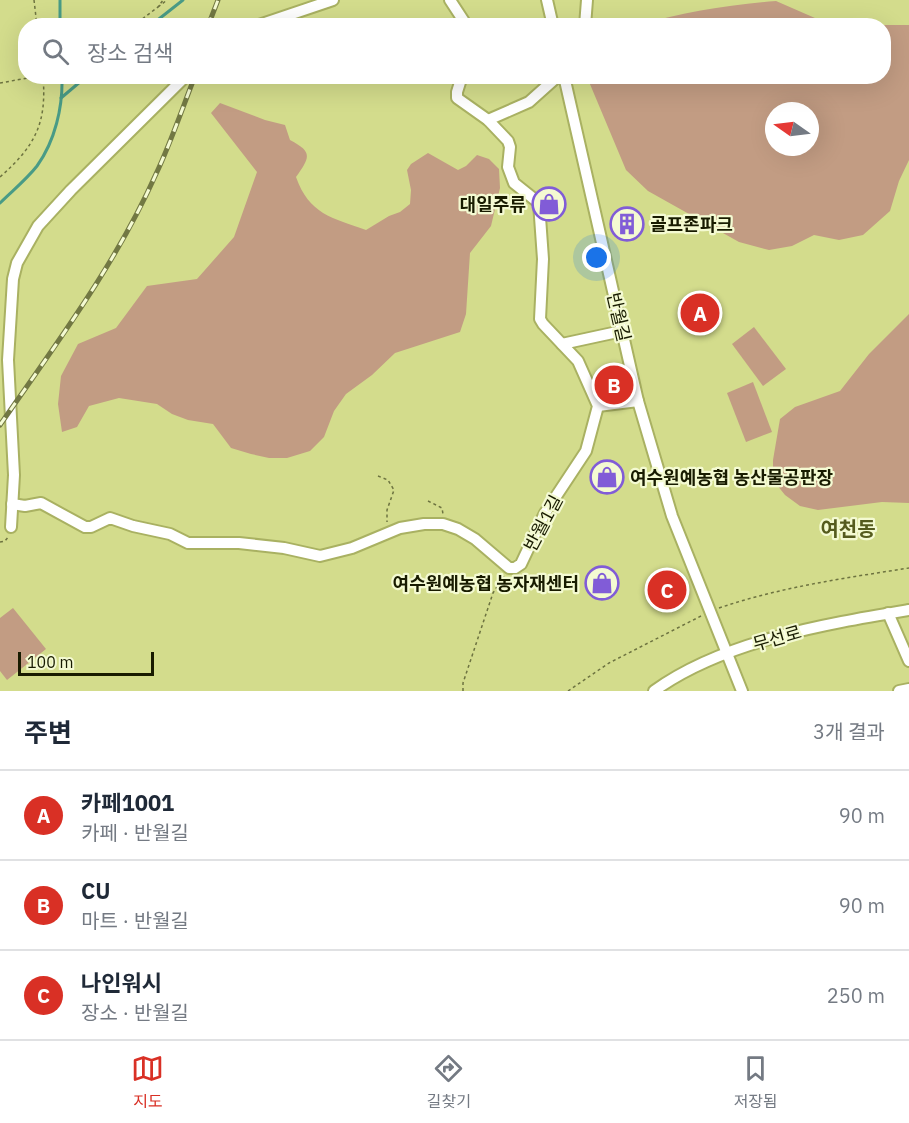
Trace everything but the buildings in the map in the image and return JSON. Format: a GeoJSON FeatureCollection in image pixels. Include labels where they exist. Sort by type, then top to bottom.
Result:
{"type":"FeatureCollection","features":[{"type":"Feature","properties":{"kind":"street"},"geometry":{"type":"LineString","coordinates":[[280,18],[333,0]]}},
{"type":"Feature","properties":{"kind":"street"},"geometry":{"type":"LineString","coordinates":[[450,0],[462,18]]}},
{"type":"Feature","properties":{"kind":"street"},"geometry":{"type":"LineString","coordinates":[[547,0],[551,18]]}},
{"type":"Feature","properties":{"kind":"street"},"geometry":{"type":"LineString","coordinates":[[586,18],[587,0]]}},
{"type":"Feature","properties":{"kind":"street"},"geometry":{"type":"LineString","coordinates":[[11,527],[14,475],[8,360],[13,279],[17,263],[38,226],[178,84]]}},
{"type":"Feature","properties":{"kind":"street"},"geometry":{"type":"LineString","coordinates":[[460,84],[457,98],[488,120],[510,144],[508,167],[514,183],[539,203],[543,259],[540,319],[578,361],[598,406],[638,401]]}},
{"type":"Feature","properties":{"kind":"street"},"geometry":{"type":"LineString","coordinates":[[488,120],[529,102],[549,84]]}},
{"type":"Feature","properties":{"kind":"street","name":"반월길"},"geometry":{"type":"LineString","coordinates":[[566,84],[638,401],[672,516],[725,654],[742,691]]}},
{"type":"Feature","properties":{"kind":"street"},"geometry":{"type":"LineString","coordinates":[[562,344],[622,331]]}},
{"type":"Feature","properties":{"kind":"street","name":"반월1길"},"geometry":{"type":"LineString","coordinates":[[12,504],[25,506],[40,504],[85,527],[92,527],[111,518],[133,526],[170,534],[188,543],[239,543],[284,548],[316,556],[345,551],[390,531],[411,525],[440,524],[452,526],[475,539],[509,568],[517,567],[522,563],[545,513],[586,451],[598,406]]}},
{"type":"Feature","properties":{"kind":"street","name":"무선로"},"geometry":{"type":"LineString","coordinates":[[654,691],[690,669],[725,654],[839,622],[909,610]]}},
{"type":"Feature","properties":{"kind":"street"},"geometry":{"type":"LineString","coordinates":[[888,613],[909,661]]}},
{"type":"Feature","properties":{"kind":"street"},"geometry":{"type":"LineString","coordinates":[[899,691],[909,689]]}},
{"type":"Feature","properties":{"kind":"path"},"geometry":{"type":"LineString","coordinates":[[34,0],[36,18]]}},
{"type":"Feature","properties":{"kind":"path"},"geometry":{"type":"LineString","coordinates":[[158,8],[163,0]]}},
{"type":"Feature","properties":{"kind":"path"},"geometry":{"type":"LineString","coordinates":[[144,18],[167,0]]}},
{"type":"Feature","properties":{"kind":"path"},"geometry":{"type":"LineString","coordinates":[[0,83],[18,80]]}},
{"type":"Feature","properties":{"kind":"path"},"geometry":{"type":"LineString","coordinates":[[0,177],[25,154],[32,141],[44,105],[43,84]]}},
{"type":"Feature","properties":{"kind":"path"},"geometry":{"type":"LineString","coordinates":[[378,476],[388,480],[394,490],[387,514],[390,531]]}},
{"type":"Feature","properties":{"kind":"path"},"geometry":{"type":"LineString","coordinates":[[428,501],[442,509],[440,524]]}},
{"type":"Feature","properties":{"kind":"path"},"geometry":{"type":"LineString","coordinates":[[463,691],[463,683],[493,593],[509,568]]}},
{"type":"Feature","properties":{"kind":"path"},"geometry":{"type":"LineString","coordinates":[[568,691],[609,663],[709,612],[760,595],[820,582],[909,568]]}},
{"type":"Feature","properties":{"kind":"shaded area"},"geometry":{"type":"Polygon","coordinates":[[[776,1],[815,18],[664,18],[776,1]]]}},
{"type":"Feature","properties":{"kind":"shaded area"},"geometry":{"type":"Polygon","coordinates":[[[891,25],[909,25],[909,160],[899,181],[890,211],[863,235],[839,240],[814,235],[792,246],[769,250],[739,242],[648,191],[626,170],[590,84],[891,84],[891,25]]]}},
{"type":"Feature","properties":{"kind":"shaded area"},"geometry":{"type":"Polygon","coordinates":[[[220,103],[285,125],[290,140],[306,152],[306,160],[296,177],[308,199],[315,207],[332,218],[366,230],[400,212],[410,204],[411,190],[407,170],[411,164],[428,153],[458,170],[466,166],[477,155],[489,159],[499,169],[500,188],[491,226],[470,253],[466,314],[460,332],[395,353],[372,375],[346,394],[334,411],[324,437],[310,451],[287,458],[269,458],[231,448],[213,424],[188,420],[172,414],[157,404],[119,398],[89,406],[77,427],[62,432],[58,404],[61,376],[78,344],[116,328],[147,286],[197,279],[234,237],[257,172],[211,113],[220,103]]]}},
{"type":"Feature","properties":{"kind":"shaded area"},"geometry":{"type":"Polygon","coordinates":[[[909,314],[909,503],[882,502],[818,510],[800,506],[785,495],[773,480],[773,460],[780,419],[795,407],[840,391],[869,354],[909,314]]]}},
{"type":"Feature","properties":{"kind":"shaded area"},"geometry":{"type":"Polygon","coordinates":[[[754,327],[786,369],[763,386],[732,344],[754,327]]]}},
{"type":"Feature","properties":{"kind":"shaded area"},"geometry":{"type":"Polygon","coordinates":[[[753,382],[772,432],[746,442],[727,393],[753,382]]]}},
{"type":"Feature","properties":{"kind":"shaded area"},"geometry":{"type":"Polygon","coordinates":[[[13,608],[46,649],[7,680],[0,671],[0,618],[13,608]]]}},
{"type":"Feature","properties":{"kind":"waterway"},"geometry":{"type":"LineString","coordinates":[[60,0],[60,18]]}},
{"type":"Feature","properties":{"kind":"waterway"},"geometry":{"type":"LineString","coordinates":[[160,18],[183,0]]}},
{"type":"Feature","properties":{"kind":"waterway"},"geometry":{"type":"LineString","coordinates":[[0,203],[33,171],[49,146],[57,123],[62,84]]}},
{"type":"Feature","properties":{"kind":"waterway"},"geometry":{"type":"LineString","coordinates":[[61,98],[78,84]]}},
{"type":"Feature","properties":{"kind":"railway"},"geometry":{"type":"LineString","coordinates":[[211,18],[218,0]]}},
{"type":"Feature","properties":{"kind":"railway"},"geometry":{"type":"LineString","coordinates":[[0,425],[84,303],[123,240],[172,138],[192,84]]}},
{"type":"Feature","properties":{"kind":"place","name":"대일주류"},"geometry":{"type":"Point","coordinates":[549,204]}},
{"type":"Feature","properties":{"kind":"place","name":"골프존파크"},"geometry":{"type":"Point","coordinates":[627,224]}},
{"type":"Feature","properties":{"kind":"place","name":"카페1001"},"geometry":{"type":"Point","coordinates":[700,313]}},
{"type":"Feature","properties":{"kind":"place","name":"CU"},"geometry":{"type":"Point","coordinates":[614,385]}},
{"type":"Feature","properties":{"kind":"place","name":"여수원예농협 농산물공판장"},"geometry":{"type":"Point","coordinates":[607,477]}},
{"type":"Feature","properties":{"kind":"place","name":"여수원예농협 농자재센터"},"geometry":{"type":"Point","coordinates":[602,583]}},
{"type":"Feature","properties":{"kind":"place","name":"나인워시"},"geometry":{"type":"Point","coordinates":[667,590]}},
{"type":"Feature","properties":{"kind":"district","name":"여천동"},"geometry":{"type":"Point","coordinates":[848,528]}}]}
